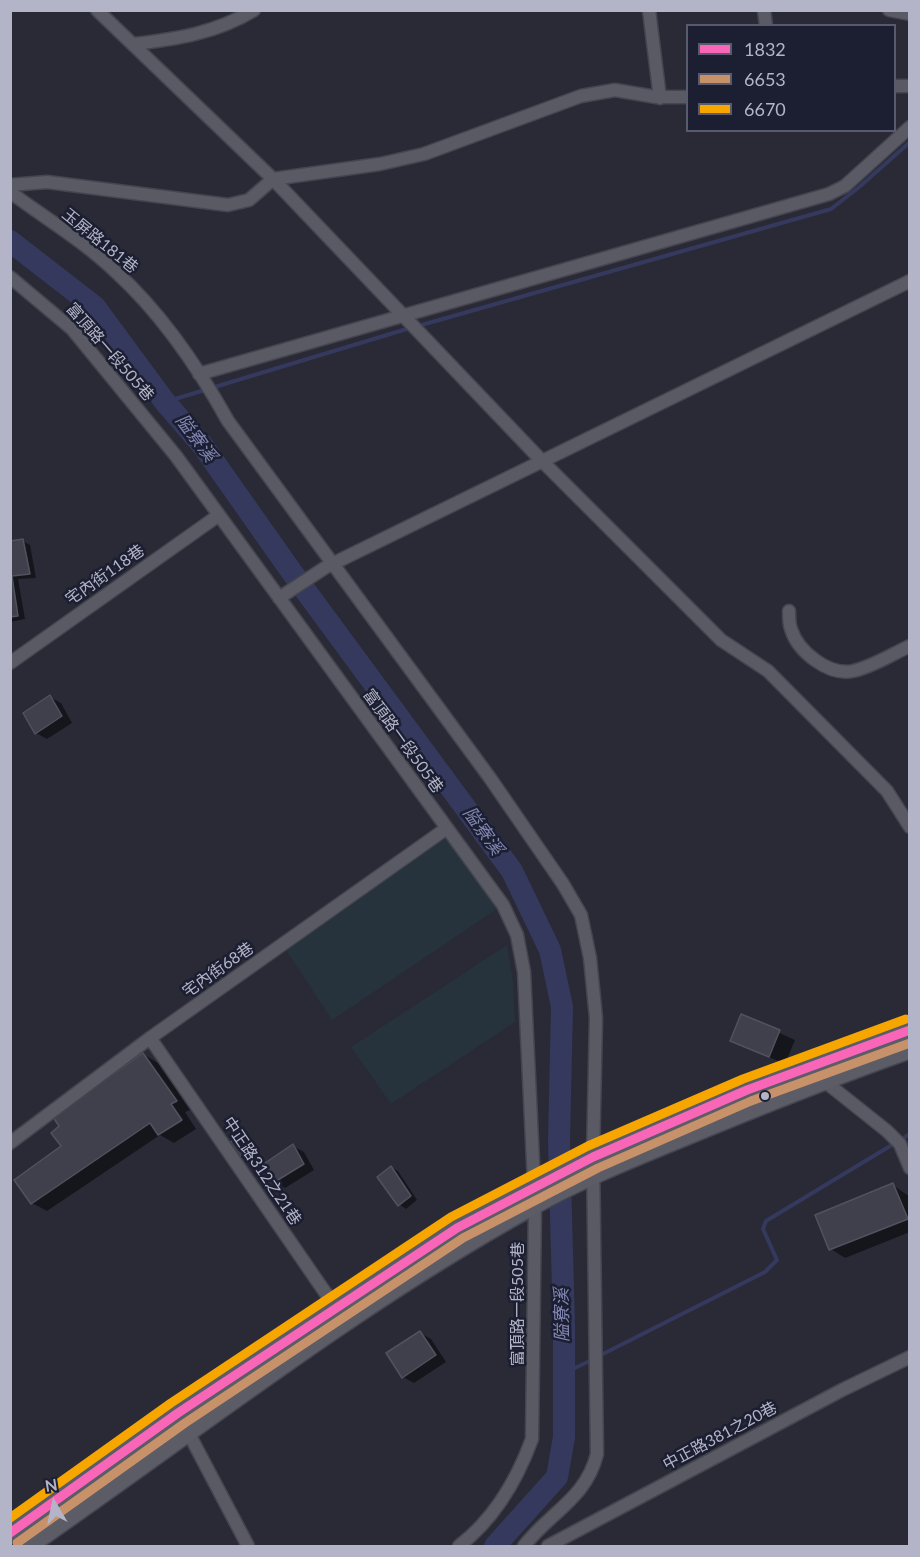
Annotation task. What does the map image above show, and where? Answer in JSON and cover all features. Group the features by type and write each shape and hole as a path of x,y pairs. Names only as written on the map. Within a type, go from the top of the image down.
{"main road":[{"path":"10,1533 178,1413 457,1228 534,1185 593,1166 820,1072 909,1030"},
{"path":"820,1072 909,1049"},
{"path":"28,1546 346,1323 466,1243 535,1204 593,1166"}],"street":[{"path":"97,10 273,179 542,460 721,640 768,671 887,791 909,827"},
{"path":"134,44 194,36 236,21 254,10"},
{"path":"649,10 660,98"},
{"path":"890,10 909,14"},
{"path":"10,186 46,182 228,205 249,200 273,179 380,164 424,154 581,96 615,90 660,98 686,98"},
{"path":"205,382 829,194 844,186 909,127"},
{"name":"玉屏路181巷","path":"10,192 115,270 158,315 205,382 228,421 329,565 490,778 563,884 580,915 590,958 596,1018 593,1166 598,1434 592,1474 579,1494 546,1522 524,1546"},
{"name":"富頂路一段505巷","path":"10,277 72,328 176,456 282,595 503,905 517,935 524,972 535,1204 532,1439 519,1471 503,1497 459,1546"},
{"path":"282,595 329,565 909,281"},
{"name":"宅內街118巷","path":"10,663 219,515"},
{"path":"789,610 790,629 799,646 820,663 839,672 854,670 909,646"},
{"name":"宅內街68巷","path":"10,1143 150,1038 447,828"},
{"name":"中正路312之21巷","path":"150,1038 346,1323"},
{"path":"820,1072 900,1144 909,1168"},
{"name":"中正路381之20巷","path":"548,1546 842,1390 909,1357"},
{"path":"178,1413 248,1546"}],"shaded area":[{"path":"443,831 503,905 332,1020 282,944"},
{"path":"507,945 513,981 515,1022 391,1104 351,1047"}],"building":[{"path":"23,539 30,574 12,576 18,616 10,617 10,541"},
{"path":"50,695 62,716 35,734 23,713"},
{"path":"741,1014 780,1030 769,1057 730,1041"},
{"path":"143,1053 177,1101 171,1104 182,1120 158,1135 150,1123 31,1204 14,1180 61,1146 51,1133 59,1126 53,1117"},
{"path":"242,1135 251,1148 239,1157 229,1143"},
{"path":"293,1144 304,1164 273,1183 262,1165"},
{"path":"391,1166 411,1196 398,1206 377,1177"},
{"path":"893,1183 908,1219 829,1250 815,1215"},
{"path":"420,1331 436,1355 402,1378 386,1353"}],"waterway":[{"path":"418,326 831,209 910,142"},
{"name":"隘寮溪","path":"10,241 95,307 165,402 203,446 291,571 512,871 550,950 562,1007 559,1141 564,1327 564,1437 557,1477 495,1546"},
{"path":"165,402 410,328"},
{"path":"599,1356 765,1272 777,1260 763,1229 766,1221 910,1134"},
{"path":"564,1373 592,1360"}],"transit line":[{"name":"6670","path":"10,1518 171,1403 451,1217 588,1146 743,1079 906,1019"},
{"name":"1832","path":"10,1533 178,1413 457,1228 593,1157 747,1090 910,1030"},
{"name":"6653","path":"17,1543 185,1423 463,1238 598,1168 751,1101 910,1043"}]}
